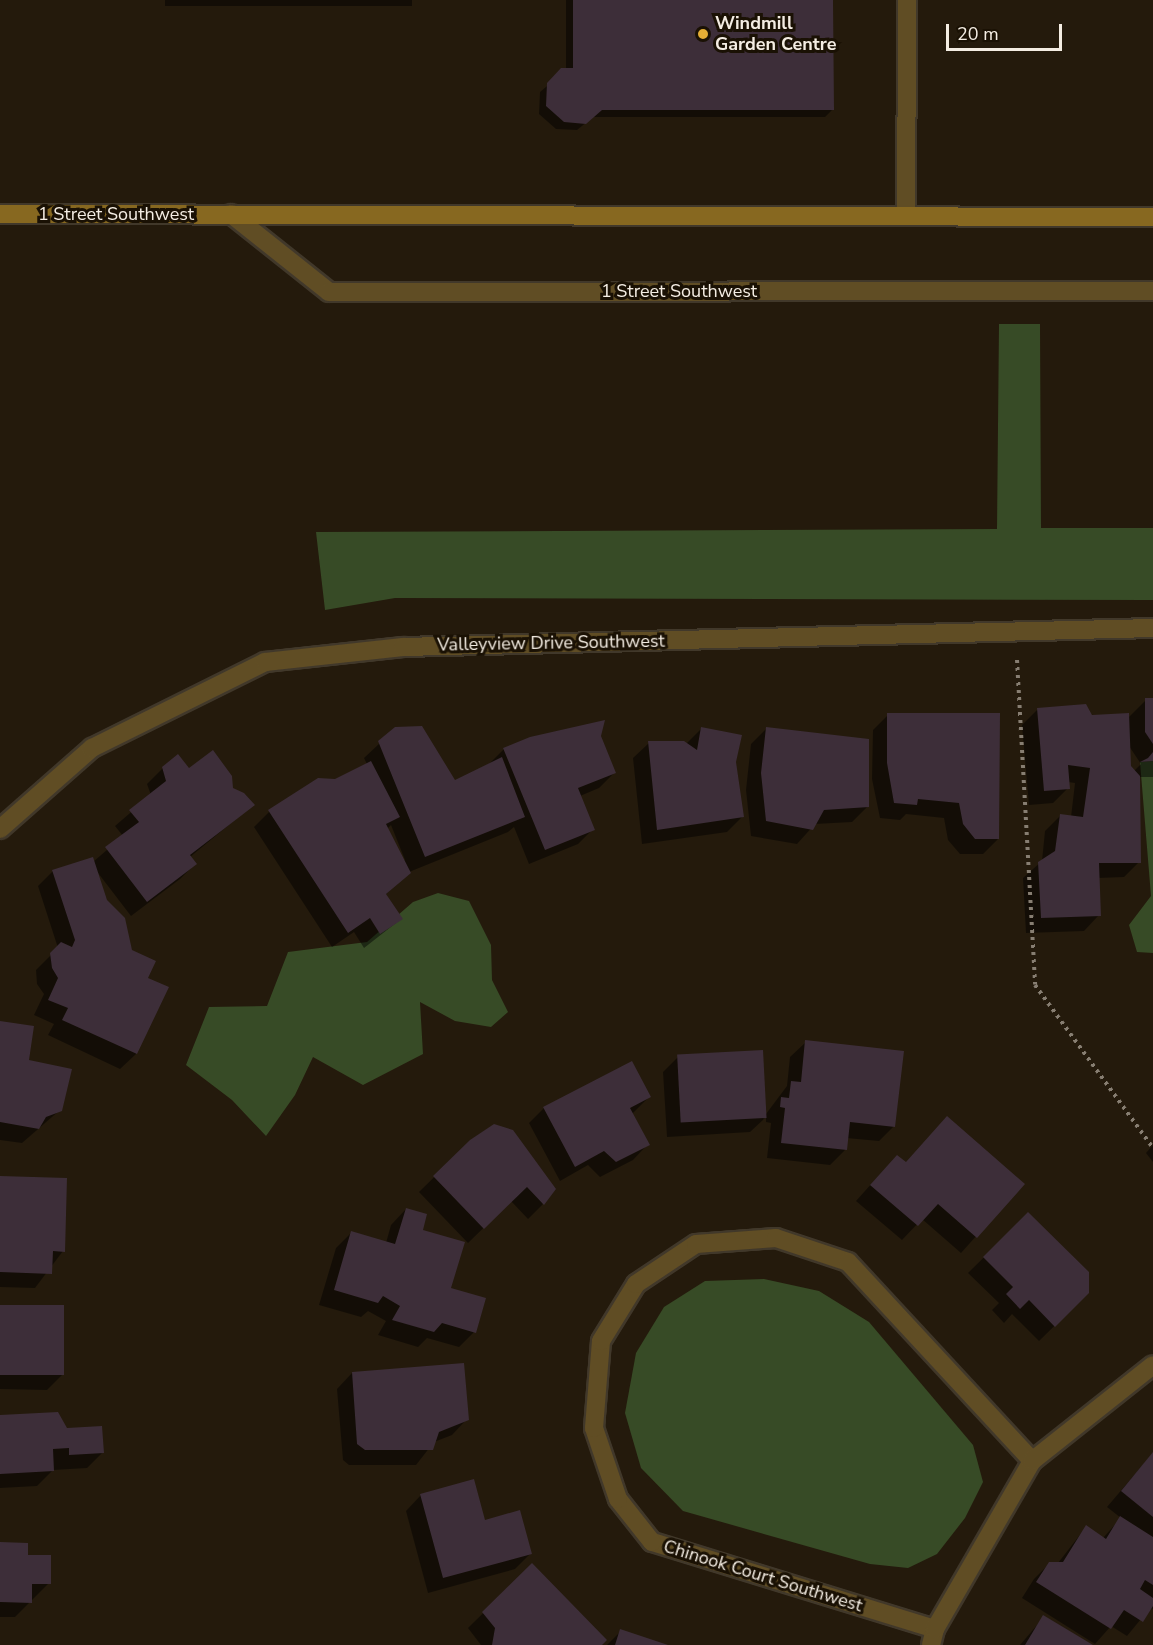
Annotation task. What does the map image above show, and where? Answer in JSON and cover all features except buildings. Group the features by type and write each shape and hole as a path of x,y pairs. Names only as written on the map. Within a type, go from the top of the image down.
{"street":[{"path":"906,216 907,0"},
{"name":"1 Street Southwest","path":"0,214 1153,217"},
{"name":"1 Street Southwest","path":"231,214 329,292 1153,291"},
{"name":"Valleyview Drive Southwest","path":"0,829 92,748 264,662 403,647 1153,628"},
{"name":"Chinook Court Southwest","path":"933,1637 652,1542 618,1499 594,1428 601,1341 636,1284 696,1244 776,1238 848,1262 1032,1461"},
{"path":"933,1637 1032,1461 1153,1365"}],"path":[{"path":"1015,632 1035,986 1153,1148"}],"green space":[{"path":"999,324 1040,324 1041,528 1153,528 1153,600 395,598 325,610 316,532 997,529"},
{"path":"1153,761 1153,953 1137,952 1129,925 1151,896 1140,762"},
{"path":"438,893 469,901 491,945 492,980 508,1012 491,1027 455,1021 420,1002 423,1054 363,1085 313,1057 295,1095 266,1136 232,1100 186,1065 209,1007 267,1006 288,952 367,942 413,902"},
{"path":"764,1279 819,1291 869,1322 973,1445 983,1482 965,1518 937,1554 908,1568 870,1564 683,1511 641,1468 625,1413 636,1353 664,1307 705,1281"}],"place":[{"name":"Windmill Garden Centre","path":"703,34"}]}
